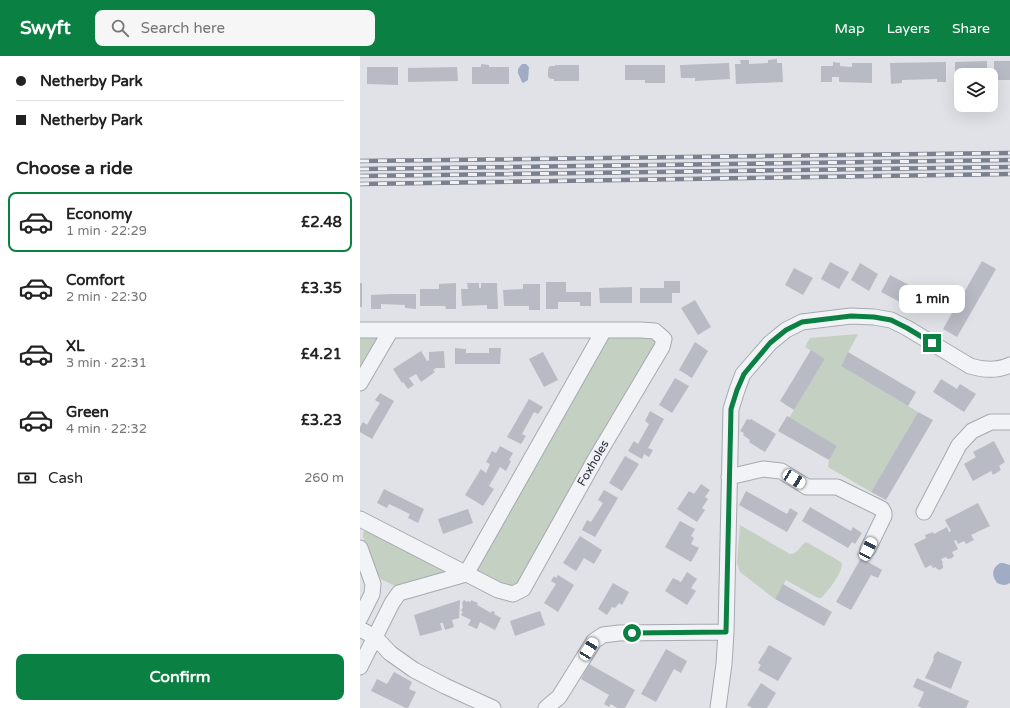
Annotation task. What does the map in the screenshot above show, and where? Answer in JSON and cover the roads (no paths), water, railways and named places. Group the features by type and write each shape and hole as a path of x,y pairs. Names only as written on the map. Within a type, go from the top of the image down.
{"street":[{"path":"718,708 724,664 726,632 731,409 744,374 770,343 786,330 802,322 851,316 874,317 891,320 907,328 970,366 978,369 986,370 1010,365"},
{"name":"Foxholes","path":"360,330 641,330 655,331 664,339 662,347 596,458 524,589 513,594 498,590 360,519"},
{"path":"360,383 391,330"},
{"path":"360,667 392,603 399,593 466,574 604,330"},
{"path":"924,512 959,445 972,431 991,422 1010,422"},
{"path":"729,477 763,468 781,471 806,487 821,486 837,488 882,509 884,516 868,549"},
{"path":"360,548 373,584 372,594 360,618"},
{"path":"360,629 375,637 390,652 414,670 444,686 493,708"},
{"path":"546,708 559,697 594,641 603,635 619,633 726,632"}],"water":[{"path":"522,64 526,64 529,67 528,80 523,83 518,73 518,69"},
{"path":"1000,563 1010,565 1010,583 1007,585 997,583 993,574 995,567"}],"railway":[{"path":"360,161 1010,153"},
{"path":"360,169 1010,160"},
{"path":"360,176 1010,167"},
{"path":"360,184 1010,174"}]}
